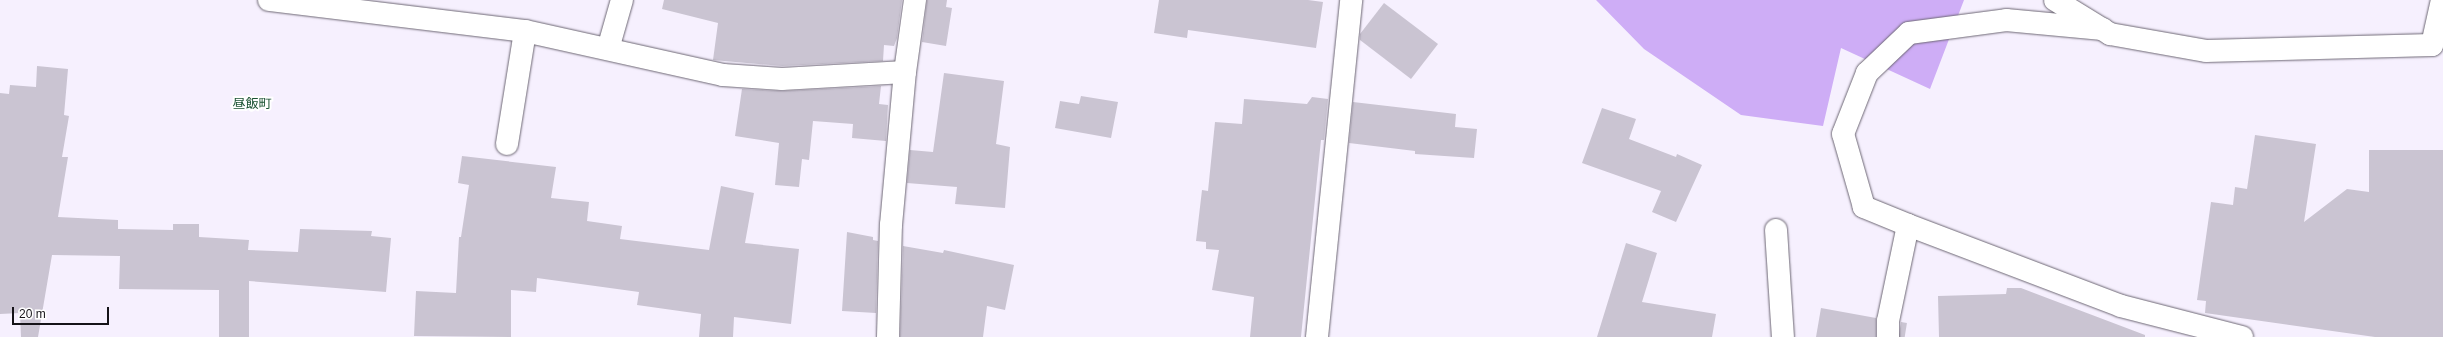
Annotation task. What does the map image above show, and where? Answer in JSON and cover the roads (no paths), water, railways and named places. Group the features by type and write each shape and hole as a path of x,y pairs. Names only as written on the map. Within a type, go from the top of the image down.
{"street":[{"path":"277,0 525,31 723,75 782,79 905,72"},
{"path":"608,49 622,0"},
{"path":"888,337 891,225 905,72 915,0"},
{"path":"1317,337 1351,0"},
{"path":"2054,0 2110,34 2206,51 2432,45 2442,0"},
{"path":"2102,29 2006,20 1909,33 1867,73 1843,134 1864,207 2121,306 2242,337"},
{"path":"507,144 525,31"},
{"path":"1888,337 1888,321 1908,225"},
{"path":"1776,230 1783,337"}],"district":[{"name":"昼飯町","path":"252,104"}]}
